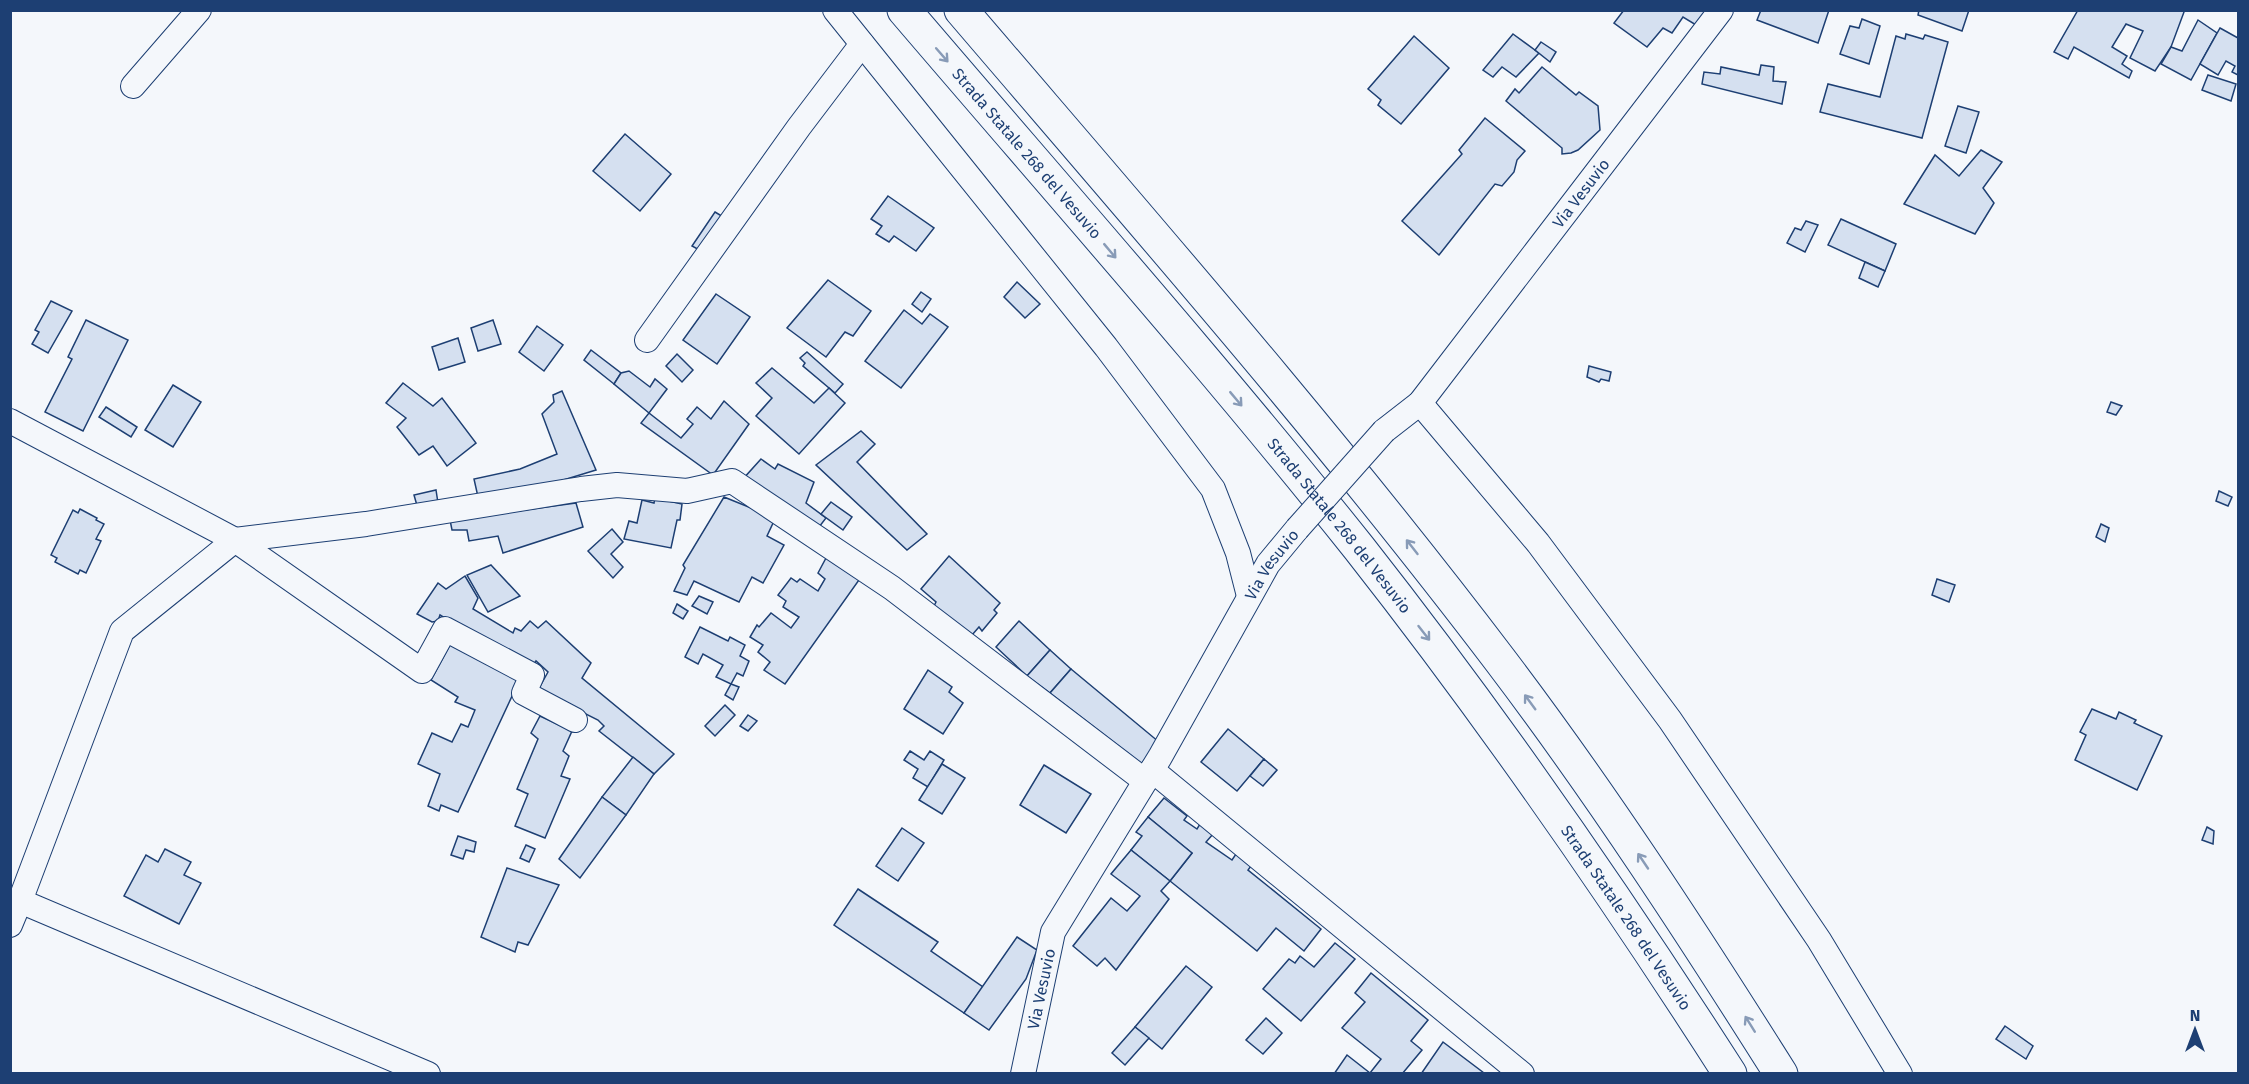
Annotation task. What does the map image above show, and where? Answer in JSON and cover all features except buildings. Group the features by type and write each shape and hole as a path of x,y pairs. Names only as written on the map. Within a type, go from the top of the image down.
{"highway":[{"name":"Strada Statale 268 del Vesuvio","path":"904,10 1247,412 1358,548 1466,687 1570,830 1649,946 1730,1074"},
{"path":"961,10 1283,388 1393,522 1502,663 1603,803 1687,926 1781,1074"}],"street":[{"path":"133,86 199,10"},
{"path":"835,10 1106,347 1213,489 1238,553 1249,596"},
{"name":"Via Vesuvio","path":"1023,1074 1053,932 1149,775 1268,564 1384,431 1420,404 1721,10"},
{"path":"647,340 799,127 862,44"},
{"path":"1420,404 1538,543 1670,720 1819,940 1900,1074"},
{"path":"10,421 235,540 422,671 445,629 532,675 524,693 575,720"},
{"path":"10,925 122,631 235,540 366,524 581,489 617,485 687,491 732,481 892,588 1149,775 1522,1074"},
{"path":"20,901 428,1074"}]}
